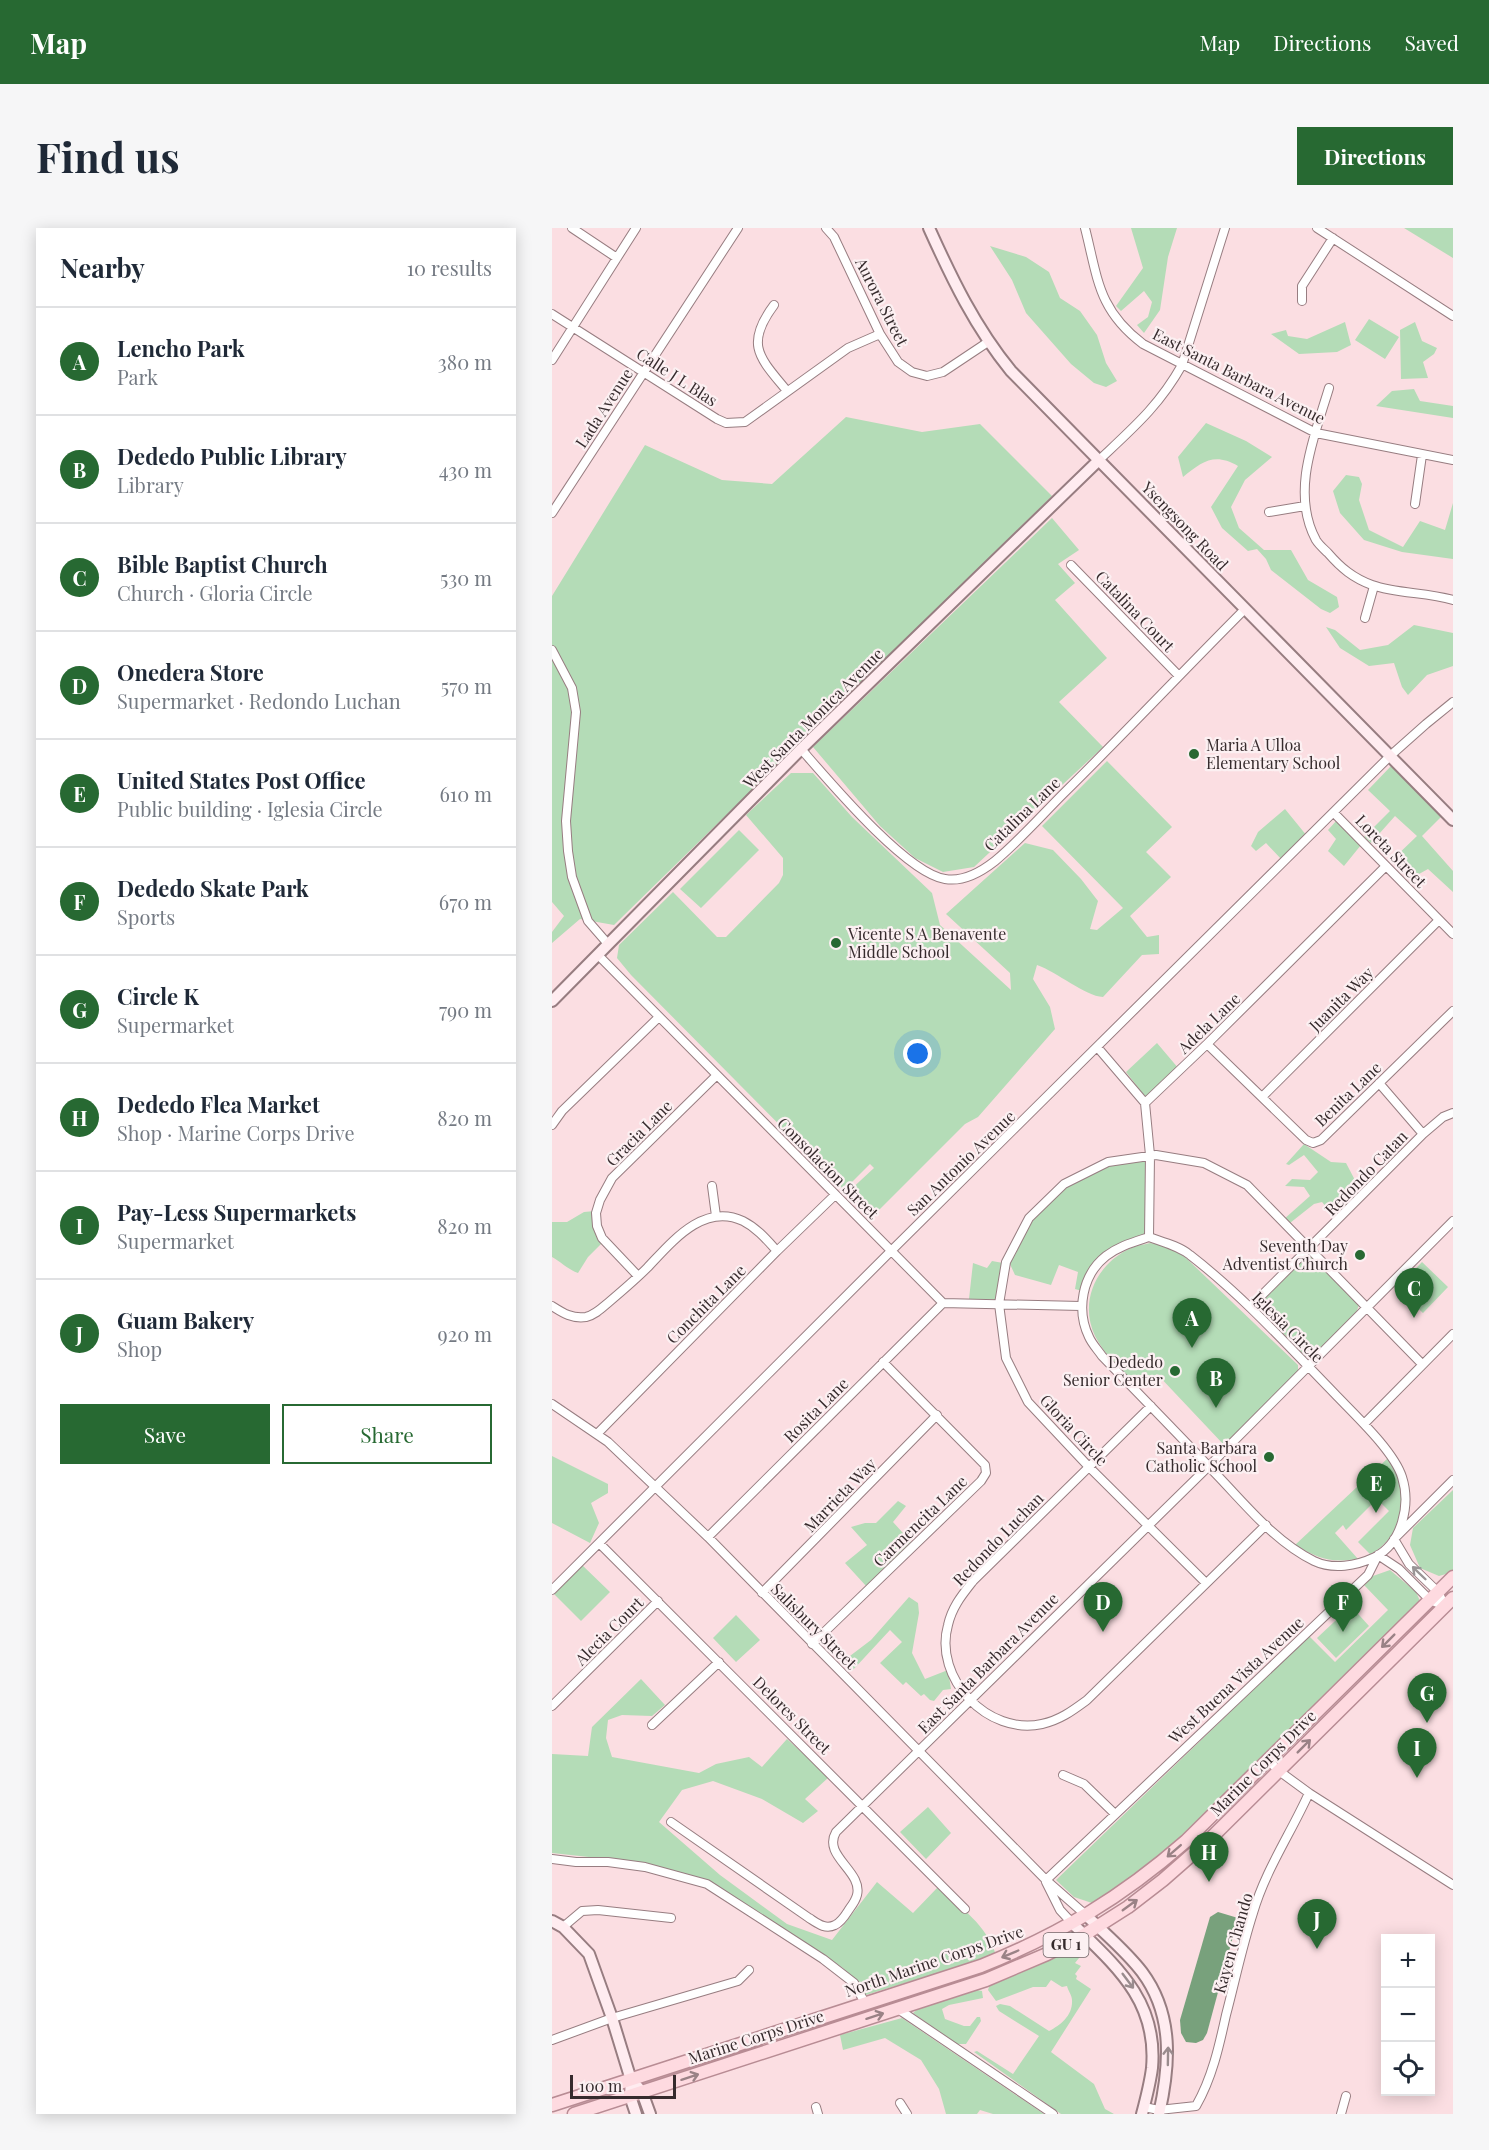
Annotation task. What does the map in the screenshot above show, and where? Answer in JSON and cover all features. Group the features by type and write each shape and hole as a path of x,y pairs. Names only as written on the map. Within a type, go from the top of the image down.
{"main road":[{"name":"Ysengsong Road","path":"929,228 959,293 988,342 1025,386 1453,820"},
{"name":"West Santa Monica Avenue","path":"552,1001 801,749 1099,459"},
{"name":"North Marine Corps Drive","path":"552,2105 981,1966 1031,1945 1087,1916 1129,1887 1169,1855 1453,1577"},
{"name":"Marine Corps Drive","path":"574,2114 1006,1972 1098,1927 1138,1900 1179,1867 1449,1602"},
{"path":"1087,1916 1143,1974 1159,2004 1167,2038 1168,2055 1159,2112"},
{"path":"552,1921 563,1927 589,1954 631,2080 630,2096 636,2114"},
{"path":"1073,1924 1130,1983 1144,2009 1152,2040 1153,2055 1143,2111"},
{"path":"631,2080 642,2092 650,2114"}],"street":[{"path":"572,228 618,258"},
{"path":"552,360 636,228"},
{"name":"Lada Avenue","path":"552,513 738,228"},
{"name":"Aurora Street","path":"826,228 834,237 848,264 880,334 898,362 912,372 927,376 943,372 988,342"},
{"name":"East Santa Barbara Avenue","path":"1085,228 1104,298 1111,313 1143,344 1316,434 1453,460"},
{"path":"1099,459 1151,411 1172,384 1182,365 1225,228"},
{"path":"1317,228 1453,316"},
{"path":"1302,301 1302,286 1333,238"},
{"path":"774,305 758,331 758,347 763,360 787,391"},
{"name":"Calle J L Blas","path":"552,314 726,423 745,422 848,348 880,334"},
{"path":"1329,388 1306,474 1305,506 1317,542 1341,569 1354,578 1374,586 1453,600"},
{"path":"1415,504 1422,455"},
{"path":"1269,512 1305,506"},
{"name":"Catalina Court","path":"1071,566 1179,676"},
{"path":"1365,618 1374,586"},
{"name":"Catalina Lane","path":"801,749 903,857 924,871 943,879 957,880 971,875 994,861 1245,609"},
{"path":"552,650 572,688 576,712 566,821 572,877 588,921 608,944"},
{"name":"San Antonio Avenue","path":"552,1590 1390,756 1453,702"},
{"name":"Loreta Street","path":"1334,813 1453,934"},
{"name":"Adela Lane","path":"1145,1103 1386,866"},
{"name":"Juanita Way","path":"1263,1096 1439,920"},
{"name":"Consolacion Street","path":"598,955 943,1303"},
{"name":"Benita Lane","path":"1207,1044 1306,1140 1313,1143 1321,1140 1453,1011"},
{"path":"552,1125 562,1112 659,1017"},
{"path":"943,1303 1081,1306 1091,1274 1105,1256 1125,1245 1149,1237 1150,1155 1145,1103 1098,1048"},
{"name":"Gracia Lane","path":"638,1276 602,1238 597,1226 596,1213 600,1200 612,1178 717,1075"},
{"path":"1378,1083 1423,1134"},
{"name":"Redondo Catan","path":"1250,1307 1423,1134 1443,1117 1453,1113"},
{"name":"Gloria Circle","path":"1206,1583 1089,1467 1028,1402 1006,1358 999,1304 1006,1262 1029,1218 1064,1184 1108,1162 1156,1155 1204,1163 1247,1185 1422,1364"},
{"path":"712,1186 716,1216"},
{"name":"Conchita Lane","path":"598,1433 777,1251 836,1196"},
{"path":"552,1306 573,1317 594,1314 638,1276 682,1232 701,1220 716,1216 741,1220 754,1227 777,1251"},
{"name":"East Santa Barbara Avenue","path":"671,1822 823,1926 831,1927 843,1919 857,1896 858,1888 833,1846 833,1836 968,1700 1209,1466 1453,1221"},
{"name":"Iglesia Circle","path":"1081,1306 1089,1338 1102,1356 1266,1526 1297,1551 1316,1562 1337,1567 1359,1564 1378,1555 1394,1539 1404,1519 1406,1497 1402,1475 1391,1457 1364,1424 1250,1307 1189,1253 1169,1243 1149,1237"},
{"name":"Rosita Lane","path":"708,1537 943,1303"},
{"path":"1364,1424 1453,1334"},
{"name":"Carmencita Lane","path":"812,1644 984,1477 985,1465 883,1362"},
{"name":"Salisbury Street","path":"552,1404 598,1433 708,1537 1046,1880 1087,1916"},
{"name":"Redondo Luchan","path":"1151,1406 973,1581 956,1602 947,1627 946,1653 953,1678 968,1700 989,1716 1014,1724 1040,1724 1065,1716 1087,1700 1266,1526"},
{"name":"Marrieta Way","path":"762,1593 937,1415"},
{"path":"1434,1596 1409,1564 1394,1539 1453,1480"},
{"name":"Delores Street","path":"599,1543 864,1805 965,1909"},
{"path":"1378,1555 1434,1596 1449,1602"},
{"name":"West Buena Vista Avenue","path":"1046,1880 1368,1575 1378,1555"},
{"name":"Alecia Court","path":"552,1706 658,1601"},
{"path":"652,1725 719,1662"},
{"path":"1268,1760 1309,1793 1453,1885"},
{"path":"1063,1775 1084,1784 1114,1814"},
{"name":"Kayen Chando","path":"1143,2111 1159,2112 1196,2106 1204,2091 1214,2064 1253,1910 1309,1793"},
{"path":"552,1858 645,1867 707,1884 822,1959 854,1983 865,2003"},
{"name":"Salisbury Street","path":"1046,1880 1060,1910 1073,1924"},
{"path":"563,1927 582,1911 598,1910 671,1917"},
{"path":"552,2040 612,2019 738,1981 749,1971"},
{"path":"898,2009 1053,2114"},
{"path":"1341,2114 1346,2096"},
{"path":"900,2103 907,2114"}],"shaded area":[{"path":"1131,228 1177,228 1168,257 1160,310 1144,333 1137,325 1148,317 1152,302 1144,291 1121,311 1116,306 1143,268"},
{"path":"1404,228 1453,228 1453,258"},
{"path":"990,246 1026,257 1049,272 1060,298 1080,311 1097,335 1106,363 1117,381 1106,387 1094,383 1071,364 1026,313 1012,280"},
{"path":"1369,319 1399,337 1385,359 1355,340"},
{"path":"1345,322 1351,345 1337,352 1299,354 1271,334 1286,330 1288,336 1307,339"},
{"path":"1415,322 1422,341 1437,348 1434,354 1423,362 1428,378 1401,379 1400,330"},
{"path":"1414,389 1420,401 1453,406 1453,418 1376,406 1392,391"},
{"path":"846,417 922,432 980,424 1052,496 614,925 580,919 552,943 552,932 564,916 552,902 552,596 645,445 722,480 772,484"},
{"path":"1206,423 1246,441 1272,457 1245,480 1231,507 1239,528 1264,550 1291,550 1308,580 1337,597 1339,607 1330,613 1321,609 1271,570 1266,559 1257,549 1248,551 1222,528 1211,507 1238,466 1215,459 1202,463 1183,477 1178,457"},
{"path":"1346,475 1359,477 1362,484 1359,500 1369,530 1403,547 1420,521 1445,530 1453,503 1453,559 1402,552 1364,540 1340,513 1333,491"},
{"path":"1052,518 1079,550 1058,564 1075,583 1055,600 1107,658 1059,702 1103,747 974,867 943,872 915,858 880,826 813,747"},
{"path":"1414,625 1453,633 1453,666 1427,675 1408,695 1402,687 1394,663 1369,666 1340,648 1326,627 1335,630 1360,650 1388,645"},
{"path":"1107,761 1172,827 1146,852 1171,877 1130,916 1147,937 1159,935 1159,954 1142,955 1103,997 1088,993 1037,965 1033,979 1050,1007 1055,1029 978,1117 965,1124 872,1217 847,1193 874,1168 870,1164 844,1190 631,975 617,958 619,945 673,892 717,937 726,937 779,883 783,875 783,858 746,815 791,773 813,773 852,817 932,893 940,925 1011,990 1010,973 946,914 1025,843 1053,850 1081,879 1098,901 1090,929 1097,930 1123,908 1042,826"},
{"path":"1392,765 1442,816 1422,836 1453,871 1453,892 1428,869 1410,879 1391,861 1417,836 1395,816 1371,843 1364,837 1390,811 1368,790"},
{"path":"1285,809 1307,836 1282,860 1266,843 1256,851 1251,846 1258,832"},
{"path":"1337,820 1361,845 1344,866 1328,851 1336,839 1328,830"},
{"path":"739,830 759,850 701,908 680,889"},
{"path":"1157,1043 1179,1069 1146,1098 1126,1072"},
{"path":"1304,1144 1331,1162 1346,1163 1357,1184 1349,1205 1333,1215 1322,1202 1314,1204 1290,1223 1283,1220 1310,1196 1304,1187 1285,1186 1292,1179 1310,1180 1318,1172 1304,1155 1289,1165 1286,1164"},
{"path":"1148,1159 1147,1236 1104,1255 1082,1291 1075,1289 1078,1272 1059,1265 1051,1285 1015,1275 1009,1262 1031,1219 1065,1186 1108,1163"},
{"path":"595,1211 603,1242 588,1257 578,1273 552,1257 552,1222 567,1222 584,1212"},
{"path":"1150,1243 1168,1246 1186,1258 1298,1365 1298,1371 1224,1445 1157,1374 1140,1389 1109,1357 1095,1336 1089,1310 1093,1286 1099,1275 1107,1265 1127,1250"},
{"path":"1309,1254 1359,1305 1356,1313 1311,1357 1306,1357 1257,1306"},
{"path":"992,1261 1003,1263 996,1300 969,1299 973,1263 987,1268"},
{"path":"1422,1262 1448,1287 1423,1313 1397,1288"},
{"path":"552,1456 608,1484 608,1493 591,1503 599,1523 590,1543 552,1523"},
{"path":"1388,1458 1399,1476 1404,1504 1399,1522 1383,1545 1370,1554 1358,1542 1389,1511 1377,1499 1346,1530 1343,1525 1335,1533 1358,1559 1325,1559 1295,1545"},
{"path":"1453,1490 1453,1572 1439,1576 1420,1568 1410,1545 1413,1528"},
{"path":"898,1501 906,1506 893,1522 912,1543 867,1587 845,1563 867,1545 851,1527 876,1523"},
{"path":"582,1565 610,1592 581,1621 553,1593"},
{"path":"1390,1570 1416,1592 1420,1601 1187,1835 1111,1897 1092,1903 1074,1897 1056,1880 1309,1636 1335,1662 1388,1610 1364,1585 1373,1576"},
{"path":"909,1597 918,1603 919,1613 912,1653 925,1679 948,1670 951,1689 943,1690 934,1701 924,1694 921,1696 906,1682 903,1685 880,1663 902,1642 890,1630 852,1671 842,1662 871,1640"},
{"path":"1351,1606 1369,1626 1336,1658 1317,1638"},
{"path":"736,1615 760,1640 736,1662 713,1638"},
{"path":"641,1679 665,1705 652,1716 622,1715 608,1720 606,1738 612,1757 699,1773 716,1764 749,1757 762,1767 787,1739 829,1777 805,1799 818,1811 803,1823 762,1799 713,1781 682,1790 659,1822 720,1875 787,1924 832,1940 877,1882 913,1913 938,1887 980,1926 992,1944 996,1955 866,1995 843,1968 708,1881 644,1863 552,1853 552,1754 588,1756 592,1727"},
{"path":"928,1807 951,1833 926,1859 900,1832"},
{"path":"1218,1912 1238,1918 1207,2033 1203,2040 1196,2043 1186,2042 1181,2033 1180,2020 1210,1917"},
{"path":"1075,1950 1081,1950 1083,1953 1075,1963 1081,1966 1075,1974 1076,1979 1091,1989 1051,2052 1094,2084 1105,2109 1114,2114 1061,2114 974,2052 977,2051 1013,2074 1039,2036 999,2011 996,2006 1000,2004 1010,2006 1049,2031 1062,2023 1068,2015 1072,1998 1067,1986 1062,1987 1051,1980 1046,1987 1033,1987 996,2001 988,1990 990,1984"},
{"path":"971,1989 982,1991 983,1998 949,2005 942,2009 945,2019 964,2026 970,2026 977,2017 980,2017 981,2021 966,2044 957,2044 913,2013 919,2008"},
{"path":"902,2018 1044,2114 993,2114 980,2110 977,2114 946,2114 939,2089 921,2060 885,2038 843,2050 840,2035"}],"place":[{"name":"Maria A Ulloa Elementary School","path":"1194,754"},
{"name":"Vicente S A Benavente Middle School","path":"836,943"},
{"name":"Seventh Day Adventist Church","path":"1360,1255"},
{"name":"Bible Baptist Church","path":"1414,1318"},
{"name":"Lencho Park","path":"1192,1348"},
{"name":"Dededo Senior Center","path":"1175,1371"},
{"name":"Dededo Public Library","path":"1216,1408"},
{"name":"Santa Barbara Catholic School","path":"1269,1457"},
{"name":"United States Post Office","path":"1376,1513"},
{"name":"Onedera Store","path":"1103,1632"},
{"name":"Dededo Skate Park","path":"1343,1632"},
{"name":"Circle K","path":"1427,1723"},
{"name":"Pay-Less Supermarkets","path":"1417,1778"},
{"name":"Dededo Flea Market","path":"1209,1882"},
{"name":"Guam Bakery","path":"1317,1949"}]}
